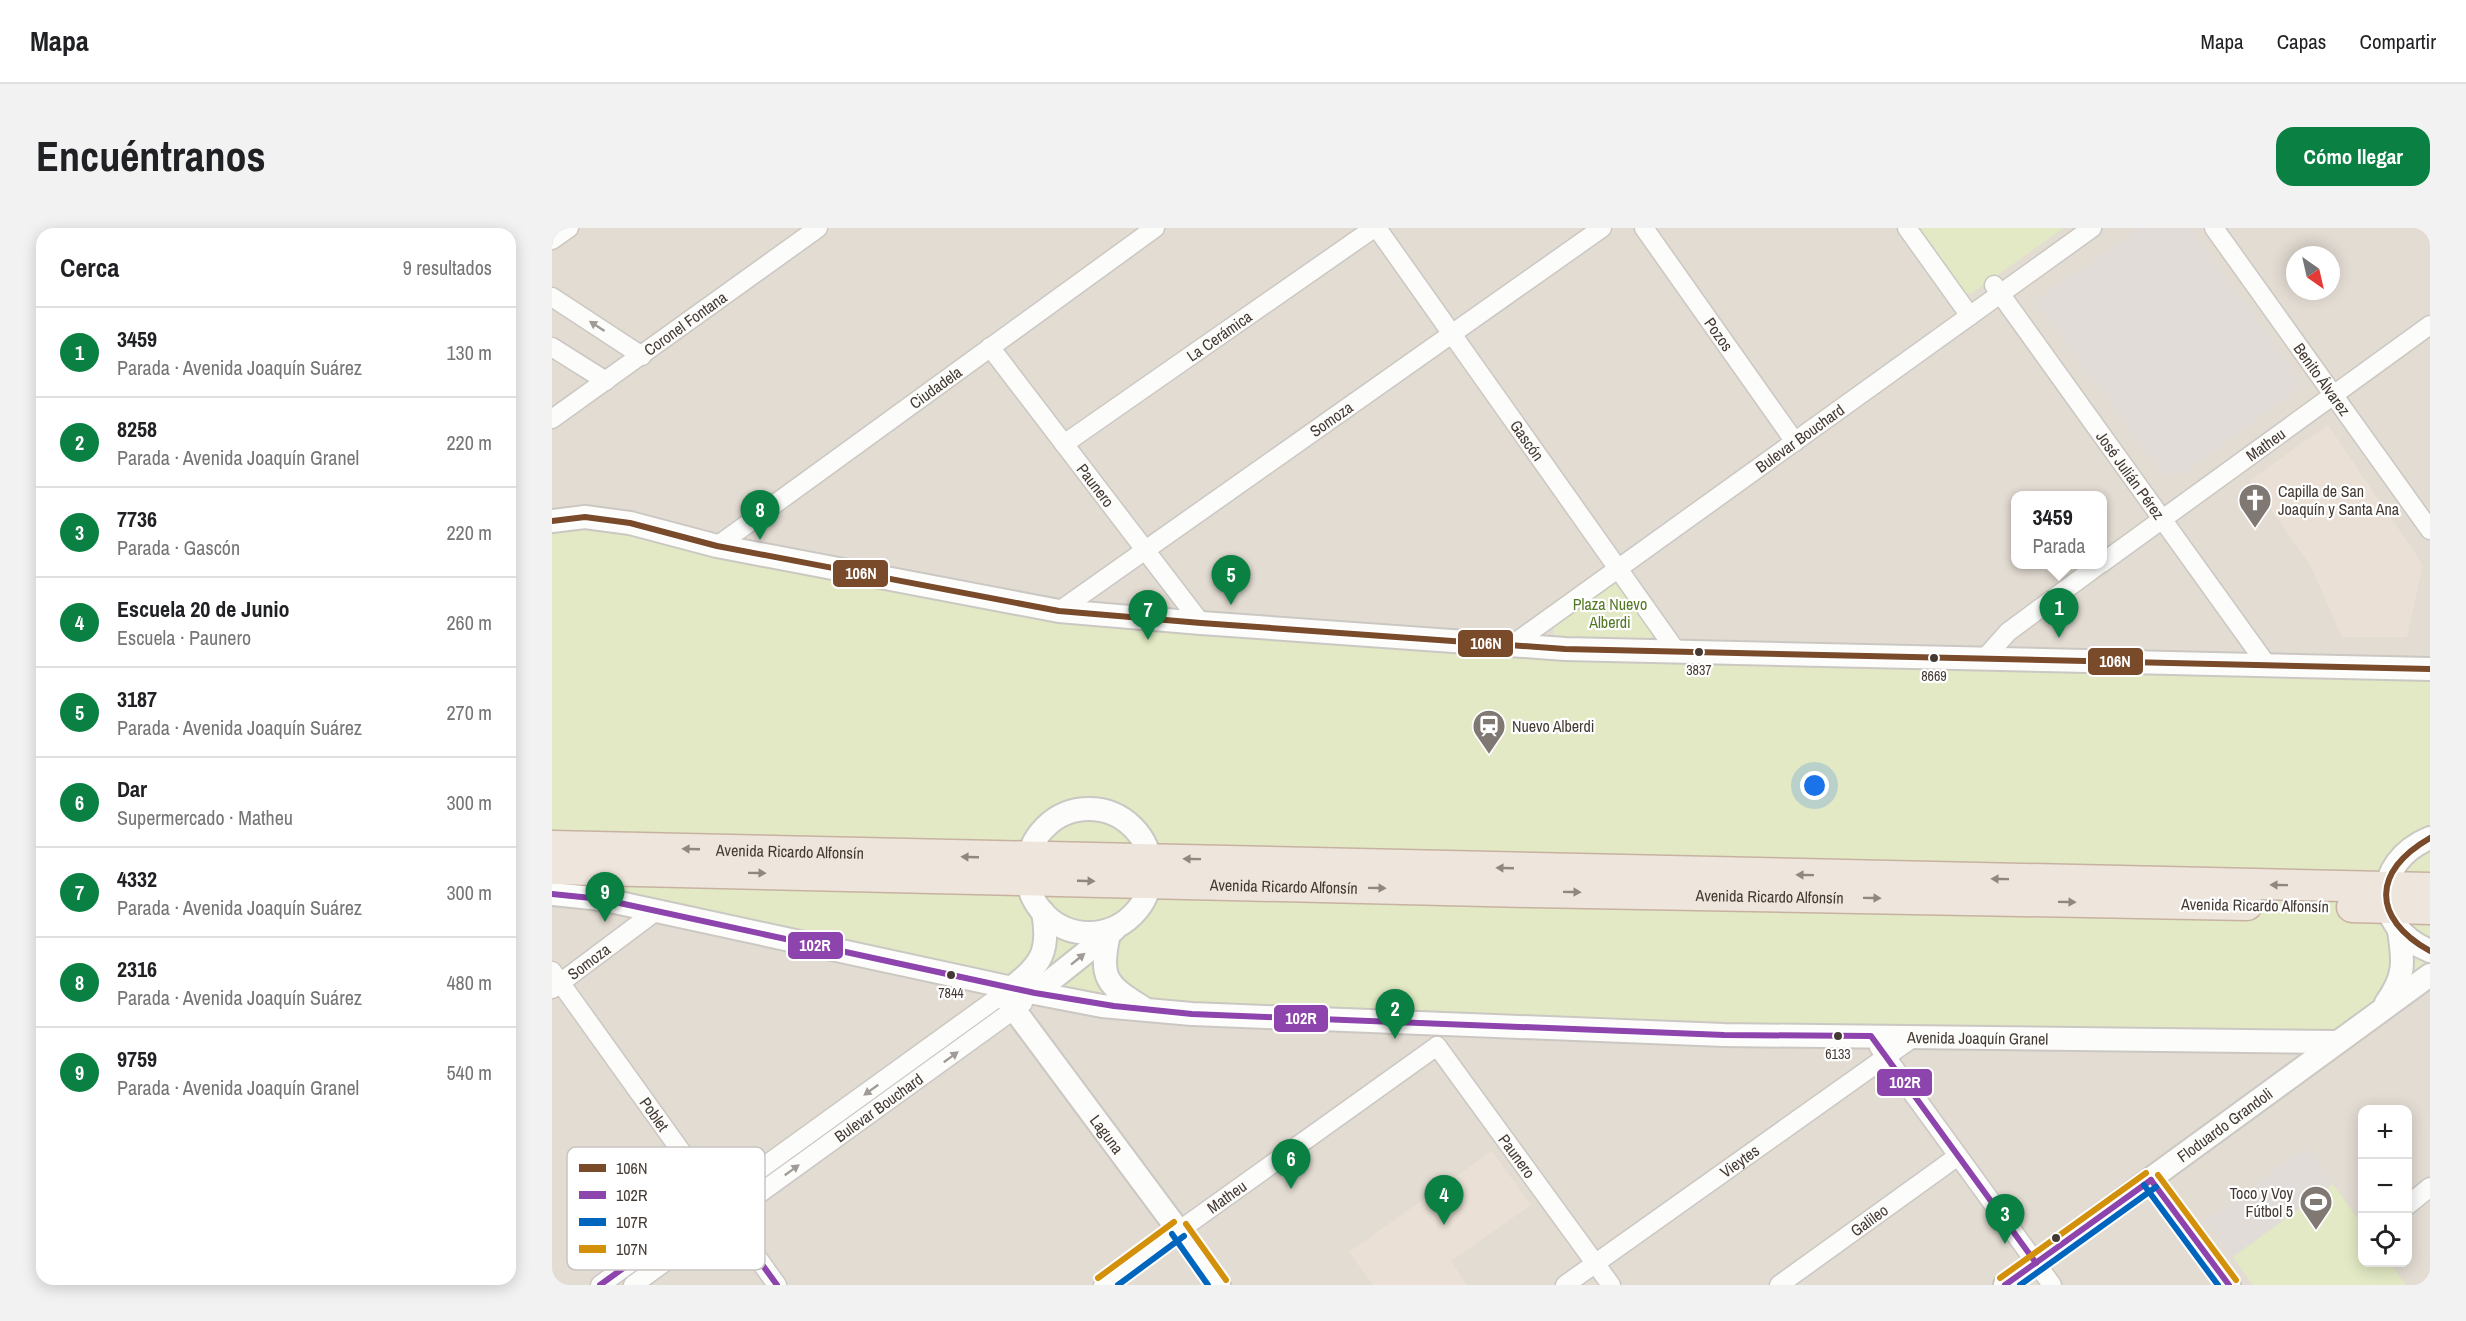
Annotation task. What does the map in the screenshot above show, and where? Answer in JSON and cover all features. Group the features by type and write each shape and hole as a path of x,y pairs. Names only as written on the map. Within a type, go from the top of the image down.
{"highway":[{"name":"Avenida Ricardo Alfonsín","path":"552,846 1028,869"},
{"name":"Avenida Ricardo Alfonsín","path":"552,869 1151,871 2430,909"},
{"name":"Avenida Ricardo Alfonsín","path":"2391,909 2430,888"}],"street":[{"path":"552,240 569,228"},
{"name":"Coronel Fontana","path":"552,419 818,228"},
{"name":"Ciudadela","path":"717,546 1155,228"},
{"name":"Gascón","path":"1375,228 1677,652"},
{"name":"La Cerámica","path":"1064,444 1375,228"},
{"name":"Somoza","path":"1059,611 1453,336 1602,228"},
{"name":"Pozos","path":"1644,228 1791,437"},
{"path":"1907,228 1966,311"},
{"name":"Bulevar Bouchard","path":"1997,289 2073,228"},
{"name":"Bulevar Bouchard","path":"1500,646 1997,289 2092,228"},
{"name":"Benito Álvarez","path":"2214,228 2430,530"},
{"name":"José Julián Pérez","path":"1997,289 2266,665"},
{"path":"552,297 642,356"},
{"name":"Matheu","path":"2107,560 2430,325"},
{"path":"552,347 606,381"},
{"name":"Paunero","path":"990,347 1201,623"},
{"path":"552,521 585,517 630,523 717,546 1059,611 1201,623 1500,646 2430,669"},
{"name":"Matheu","path":"1984,659 2008,632 2094,569"},
{"path":"1035,993 1115,930 1141,905 1151,871 1144,840 1131,824 1115,814 1096,808 1077,810 1058,816 1043,829 1033,845 1028,869 1032,896 1043,912 1063,927 1088,933 1115,930"},
{"path":"2430,838 2415,844 2405,852 2393,868 2391,909 2413,943 2430,951"},
{"name":"Avenida Joaquín Granel","path":"552,894 601,899 656,911 1006,994 1035,993 1102,1006 1149,1011 1440,1035 1557,1027 1725,1035 2336,1042"},
{"name":"Floduardo Grandoli","path":"2384,1007 2399,984 2402,970 2403,954 2391,909"},
{"name":"Somoza","path":"555,981 656,911"},
{"name":"Bulevar Bouchard","path":"765,1186 1030,973 1039,963 1044,948 1046,932 1043,912"},
{"path":"1115,930 1103,964 1107,978 1116,990 1149,1011"},
{"name":"Floduardo Grandoli","path":"2005,1285 2430,975"},
{"name":"Poblet","path":"555,981 676,1147"},
{"name":"Bulevar Bouchard","path":"765,1166 1006,994"},
{"name":"Laguna","path":"1006,994 1219,1285"},
{"name":"Paunero","path":"1440,1035 1611,1285"},
{"name":"Matheu","path":"1102,1285 1440,1035"},
{"path":"1871,1036 2052,1285"},
{"name":"Vieytes","path":"1565,1285 1914,1037"},
{"name":"Galileo","path":"1779,1285 1958,1156"},
{"path":"2151,1180 2229,1285"},
{"path":"2412,1202 2430,1187"},
{"name":"Poblet","path":"765,1268 777,1285"},
{"name":"Bulevar Bouchard","path":"600,1285 621,1270"},
{"name":"Bulevar Bouchard","path":"633,1285 653,1270"}],"shaded area":[{"path":"552,228 2430,228 2430,1285 552,1285"},
{"path":"2141,228 2190,228 2297,375 2296,391 2181,475 2161,473 2034,301"},
{"path":"2328,425 2423,565 2407,637 2342,637 2310,565 2250,480"},
{"path":"2306,1147 2333,1184 2233,1257 2206,1220"},
{"path":"1492,1151 1531,1205 1451,1261 1467,1285 1373,1285 1349,1252"}],"green space":[{"path":"1915,228 2064,228 1971,294 1964,293"},
{"path":"585,517 1059,611 1509,647 2430,669 2430,975 2336,1042 1192,1014 552,894 552,521"},
{"name":"Plaza Nuevo Alberdi","path":"1618,582 1652,626 1653,635 1649,639 1559,637 1554,634 1553,626 1613,583"},
{"path":"983,1019 987,1024 765,1182 765,1174"},
{"name":"Toco y Voy Fútbol 5","path":"2333,1184 2358,1219 2358,1267 2393,1267 2406,1285 2253,1285 2233,1257"}],"transit line":[{"name":"106N","path":"552,521 585,517 630,523 717,546 1059,611 1201,623 1565,649 2430,669"},
{"name":"106N","path":"2430,838 2411,851 2397,865 2389,880 2386,894 2389,909 2397,924 2411,938 2430,951"},
{"name":"102R","path":"552,894 601,899 1035,993 1114,1006 1192,1014 1724,1035 1871,1036 2036,1263"},
{"name":"107N","path":"2000,1278 2146,1173"},
{"name":"107N","path":"2158,1175 2236,1280"},
{"name":"102R","path":"2151,1180 2229,1285"},
{"name":"102R","path":"2005,1285 2151,1180"},
{"name":"107R","path":"2144,1185 2218,1285"},
{"name":"107R","path":"2020,1285 2156,1187"},
{"name":"107N","path":"1098,1278 1174,1222"},
{"name":"107N","path":"1186,1224 1226,1280"},
{"name":"107R","path":"1172,1234 1208,1285"},
{"name":"107R","path":"1118,1285 1184,1236"},
{"name":"102R","path":"765,1268 777,1285"},
{"name":"102R","path":"600,1285 621,1270"}],"place":[{"name":"Capilla de San Joaquín y Santa Ana","path":"2255,529"},
{"name":"2316","path":"760,540"},
{"name":"3187","path":"1231,605"},
{"name":"3459","path":"2059,638"},
{"name":"4332","path":"1148,640"},
{"name":"3837","path":"1699,652"},
{"name":"8669","path":"1934,658"},
{"name":"Nuevo Alberdi","path":"1489,755"},
{"name":"9759","path":"605,922"},
{"name":"7844","path":"951,975"},
{"name":"6133","path":"1838,1036"},
{"name":"8258","path":"1395,1039"},
{"name":"Dar","path":"1291,1189"},
{"name":"Escuela 20 de Junio","path":"1444,1225"},
{"name":"Toco y Voy Fútbol 5","path":"2316,1231"},
{"name":"7736","path":"2005,1244"}]}
